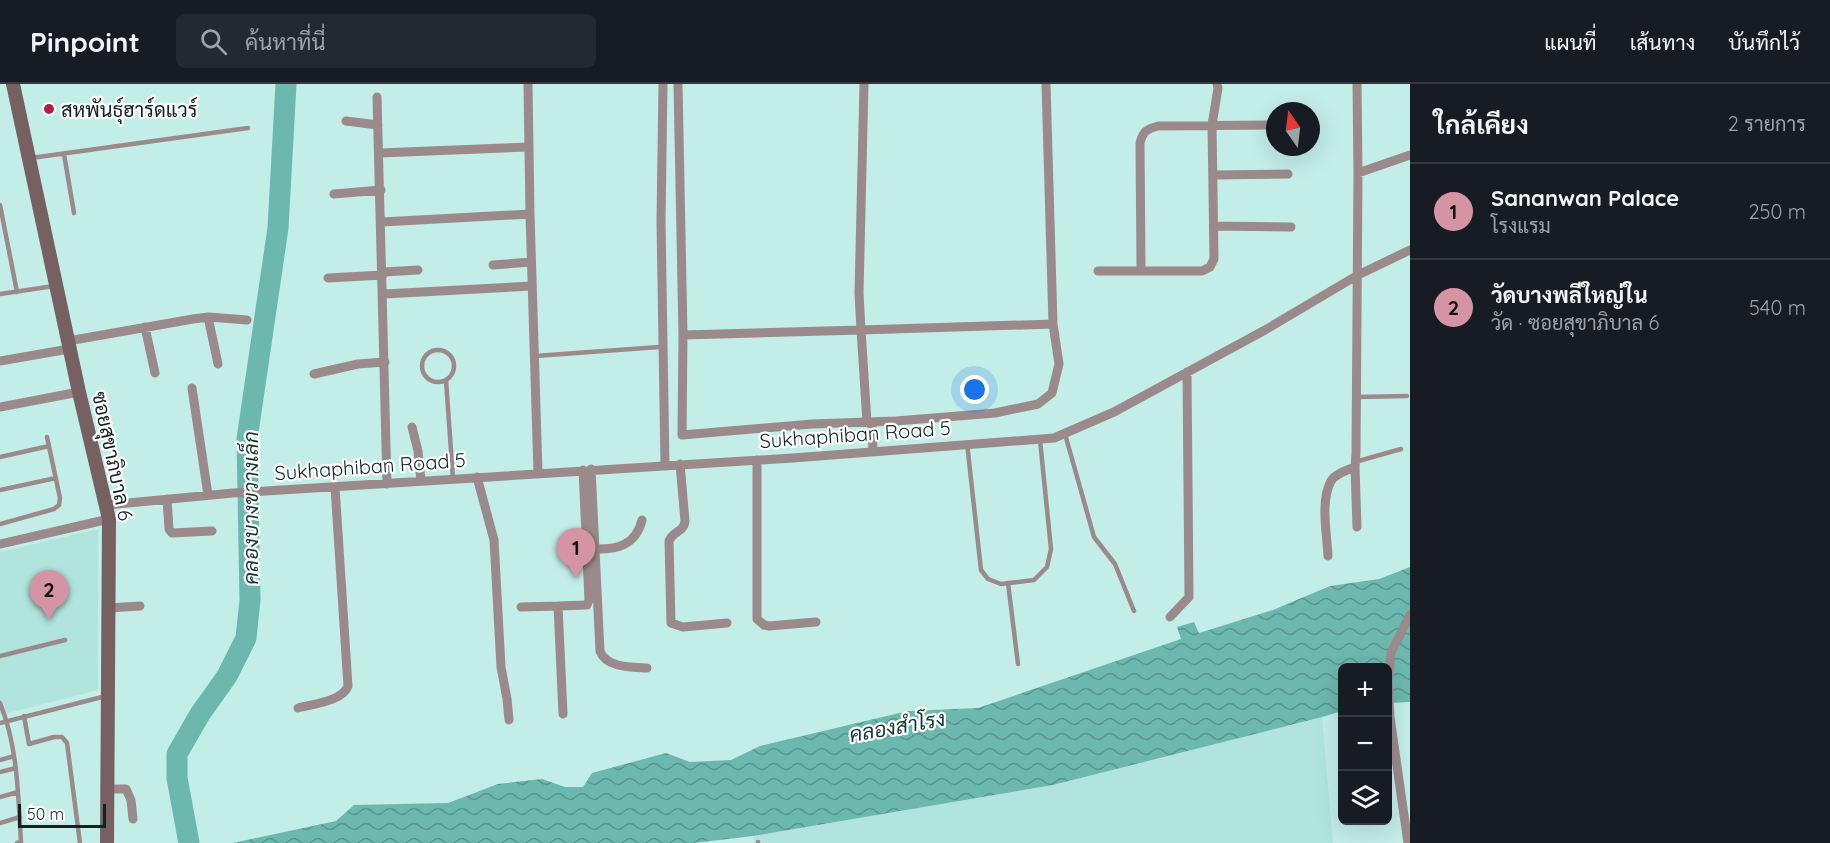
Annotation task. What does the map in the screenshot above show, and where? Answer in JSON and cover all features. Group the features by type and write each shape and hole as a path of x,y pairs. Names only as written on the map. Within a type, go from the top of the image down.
{"street":[{"name":"ซอยสุขาภิบาล 6","path":"13,84 68,345 108,512 106,843"},
{"path":"528,84 538,473"},
{"path":"663,84 661,221 664,465"},
{"path":"678,84 683,335 682,435 812,424 995,413 1038,404 1052,393 1059,364 1053,324 1046,84"},
{"path":"864,84 859,293 873,451"},
{"path":"1098,271 1202,271 1210,267 1214,259 1212,125 1217,84"},
{"path":"1357,84 1358,275 1355,464 1357,526"},
{"path":"377,97 384,294 387,484"},
{"path":"346,121 378,124"},
{"path":"1141,270 1140,143 1142,133 1158,126 1266,125"},
{"path":"380,153 529,147"},
{"path":"1358,173 1410,155"},
{"path":"1213,175 1288,174"},
{"path":"333,194 381,190"},
{"path":"382,222 530,214"},
{"path":"1214,226 1291,227"},
{"name":"Sukhaphiban Road 5","path":"0,544 108,512 167,499 1054,438 1114,412 1358,275 1410,250"},
{"path":"493,265 531,262"},
{"path":"328,278 418,270"},
{"path":"384,294 532,286"},
{"path":"0,361 145,327 208,317 247,320"},
{"path":"208,317 218,364"},
{"path":"683,335 1053,324"},
{"path":"145,327 155,373"},
{"path":"314,374 358,364 385,362"},
{"path":"1170,617 1189,597 1187,372"},
{"path":"192,388 208,495"},
{"path":"0,407 79,392"},
{"path":"412,427 418,451 421,481"},
{"path":"757,460 756,601 758,619 764,625 769,626 816,622"},
{"path":"680,464 685,521 682,529 671,536 669,541 671,623 682,627 727,623"},
{"path":"1328,556 1325,500 1332,480 1355,464"},
{"path":"587,469 594,549 597,628 601,656 622,666 647,668"},
{"path":"520,607 586,604 589,600 587,469"},
{"path":"477,477 494,540 501,667 509,720"},
{"path":"298,708 341,696 348,686 335,487"},
{"path":"167,499 169,529 172,533 212,531"},
{"path":"594,549 609,549 626,545 634,540 640,530 642,520"},
{"path":"109,608 140,606"},
{"path":"558,606 563,714"},
{"path":"1408,843 1390,717 1388,681 1390,653 1410,615"},
{"path":"107,789 126,789 131,800 132,819"}],"lane":[{"path":"28,158 248,128"},
{"path":"64,154 74,213"},
{"path":"0,204 17,292"},
{"path":"0,294 56,285"},
{"path":"535,356 659,347"},
{"path":"446,380 432,381 422,370 424,356 436,349 444,350 450,355 454,368 446,380 453,479"},
{"path":"1357,397 1407,396"},
{"path":"1065,434 1094,537 1115,564 1134,611"},
{"path":"0,524 54,509 59,505 47,437"},
{"path":"967,443 981,570 988,579 1001,584 1034,580 1047,567 1052,549 1040,438"},
{"path":"0,457 49,446"},
{"path":"1355,464 1401,449"},
{"path":"0,490 56,478"},
{"path":"1008,583 1018,664"},
{"path":"0,656 65,640"},
{"path":"0,723 108,695"},
{"path":"0,703 7,721 16,768 20,843"},
{"path":"24,716 29,744 54,737 62,737 67,743 80,843"},
{"path":"0,760 14,756"},
{"path":"0,772 16,768"},
{"path":"0,797 18,792"},
{"path":"0,823 20,817"}],"shaded area":[{"path":"98,529 98,690 0,715 0,552"},
{"path":"1322,717 1333,843 755,843 753,836 1053,785"}],"water":[{"name":"คลองสำโรง","path":"1410,567 1410,702 1392,703 1392,663 1338,663 1338,712 1053,785 753,836 694,843 233,843 336,821 354,805 448,803 498,784 542,779 565,787 583,787 592,773 666,753 690,762 731,760 760,746 908,711 978,708 1181,639 1177,627 1194,622 1199,633 1273,610 1330,586 1379,579"}],"waterway":[{"name":"คลองบางขวางเล็ก","path":"189,843 177,778 177,754 200,714 227,676 246,638 250,600 247,439 278,228 286,84"}],"place":[{"name":"สหพันธุ์ฮาร์ดแวร์","path":"49,109"},
{"name":"Sananwan Palace","path":"576,578"},
{"name":"วัดบางพลีใหญ่ใน","path":"49,620"}]}
